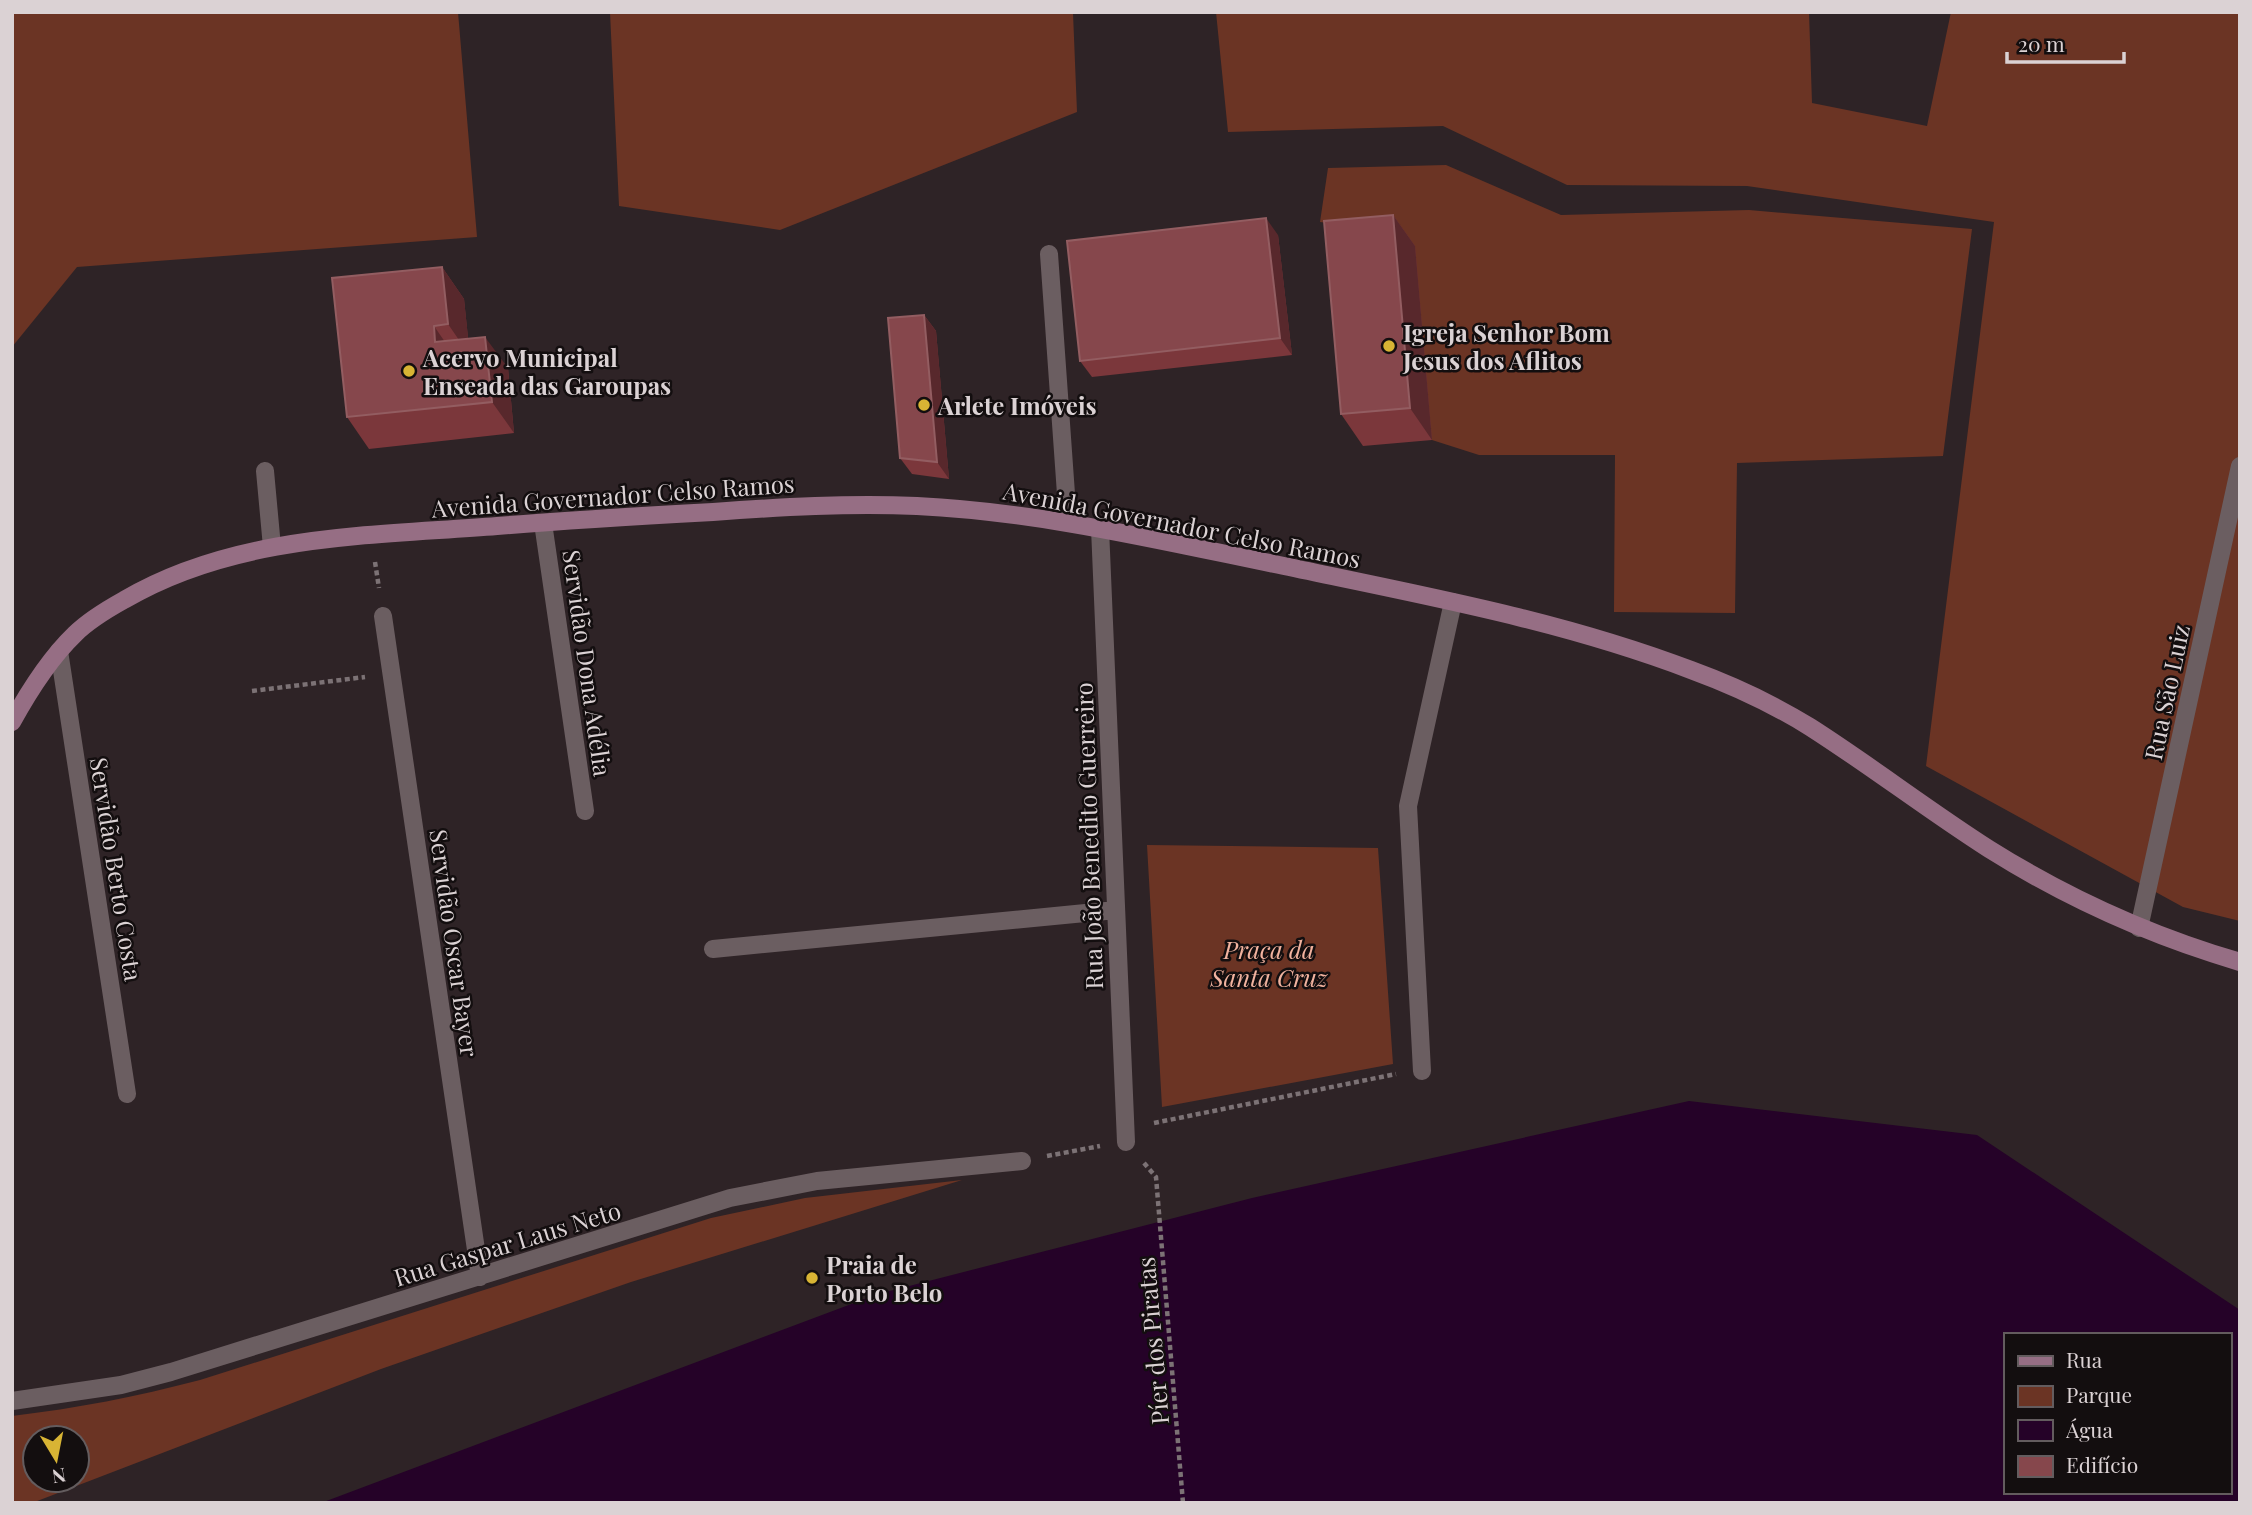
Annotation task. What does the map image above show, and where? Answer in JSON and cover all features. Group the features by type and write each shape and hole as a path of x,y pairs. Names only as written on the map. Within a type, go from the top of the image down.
{"main road":[{"name":"Avenida Governador Celso Ramos","path":"12,722 34,686 76,632 98,615 167,577 223,557 272,547 371,536 775,508 913,506 980,511 1100,528 1452,602 1620,644 1751,695 1806,724 1935,813 2020,867 2077,899 2139,928 2240,962"}],"street":[{"path":"1049,254 1068,522"},
{"name":"Rua São Luiz","path":"2139,928 2240,466"},
{"path":"265,471 272,547"},
{"name":"Servidão Dona Adélia","path":"543,523 585,811"},
{"name":"Rua João Benedito Guerreiro","path":"1100,528 1126,1142"},
{"path":"1422,1071 1408,806 1452,602"},
{"name":"Servidão Oscar Bayer","path":"383,616 480,1277"},
{"name":"Servidão Berto Costa","path":"59,651 127,1094"},
{"path":"713,949 1116,910"},
{"name":"Rua Gaspar Laus Neto","path":"12,1401 82,1392 158,1376 730,1198 817,1181 1022,1161"}],"path":[{"path":"371,536 383,616"},
{"path":"252,691 390,674"},
{"path":"1022,1161 1126,1142 1142,1126 1366,1079 1422,1071"},
{"name":"Píer dos Piratas","path":"1156,1177 1183,1503"}],"green space":[{"path":"12,12 458,12 477,237 77,267 12,347"},
{"path":"610,12 1106,12 1073,13 1077,112 780,230 619,206"},
{"path":"1216,12 1809,12 1812,103 1927,126 1951,12 2240,14 2240,921 2183,907 1926,766 1994,222 1747,186 1567,185 1443,126 1228,132"},
{"path":"1446,165 1561,215 1749,210 1972,229 1943,456 1737,463 1735,613 1614,612 1615,455 1479,455 1432,440 1346,252 1344,225 1320,222 1328,168"},
{"name":"Praça da Santa Cruz","path":"1147,845 1378,848 1393,1064 1162,1107"},
{"path":"962,1180 631,1282 381,1369 91,1480 91,1424 21,1424 21,1494 55,1494 32,1503 12,1503 12,1416 106,1401 200,1380 711,1218 805,1198"}],"water":[{"path":"1689,1101 1977,1135 2240,1310 2240,1503 321,1503 878,1294 1252,1198"}],"building":[{"path":"1393,215 1410,408 1341,414 1324,221"},
{"path":"1266,218 1280,338 1080,361 1067,241"},
{"name":"Acervo Municipal Enseada das Garoupas","path":"442,267 448,324 434,326 435,342 485,337 492,402 347,417 332,278"},
{"name":"Arlete Imóveis","path":"924,315 937,462 900,458 888,318"}],"place":[{"name":"Igreja Senhor Bom Jesus dos Aflitos","path":"1389,346"},
{"name":"Acervo Municipal Enseada das Garoupas","path":"409,371"},
{"name":"Arlete Imóveis","path":"924,405"},
{"name":"Praia de Porto Belo","path":"812,1278"}]}
